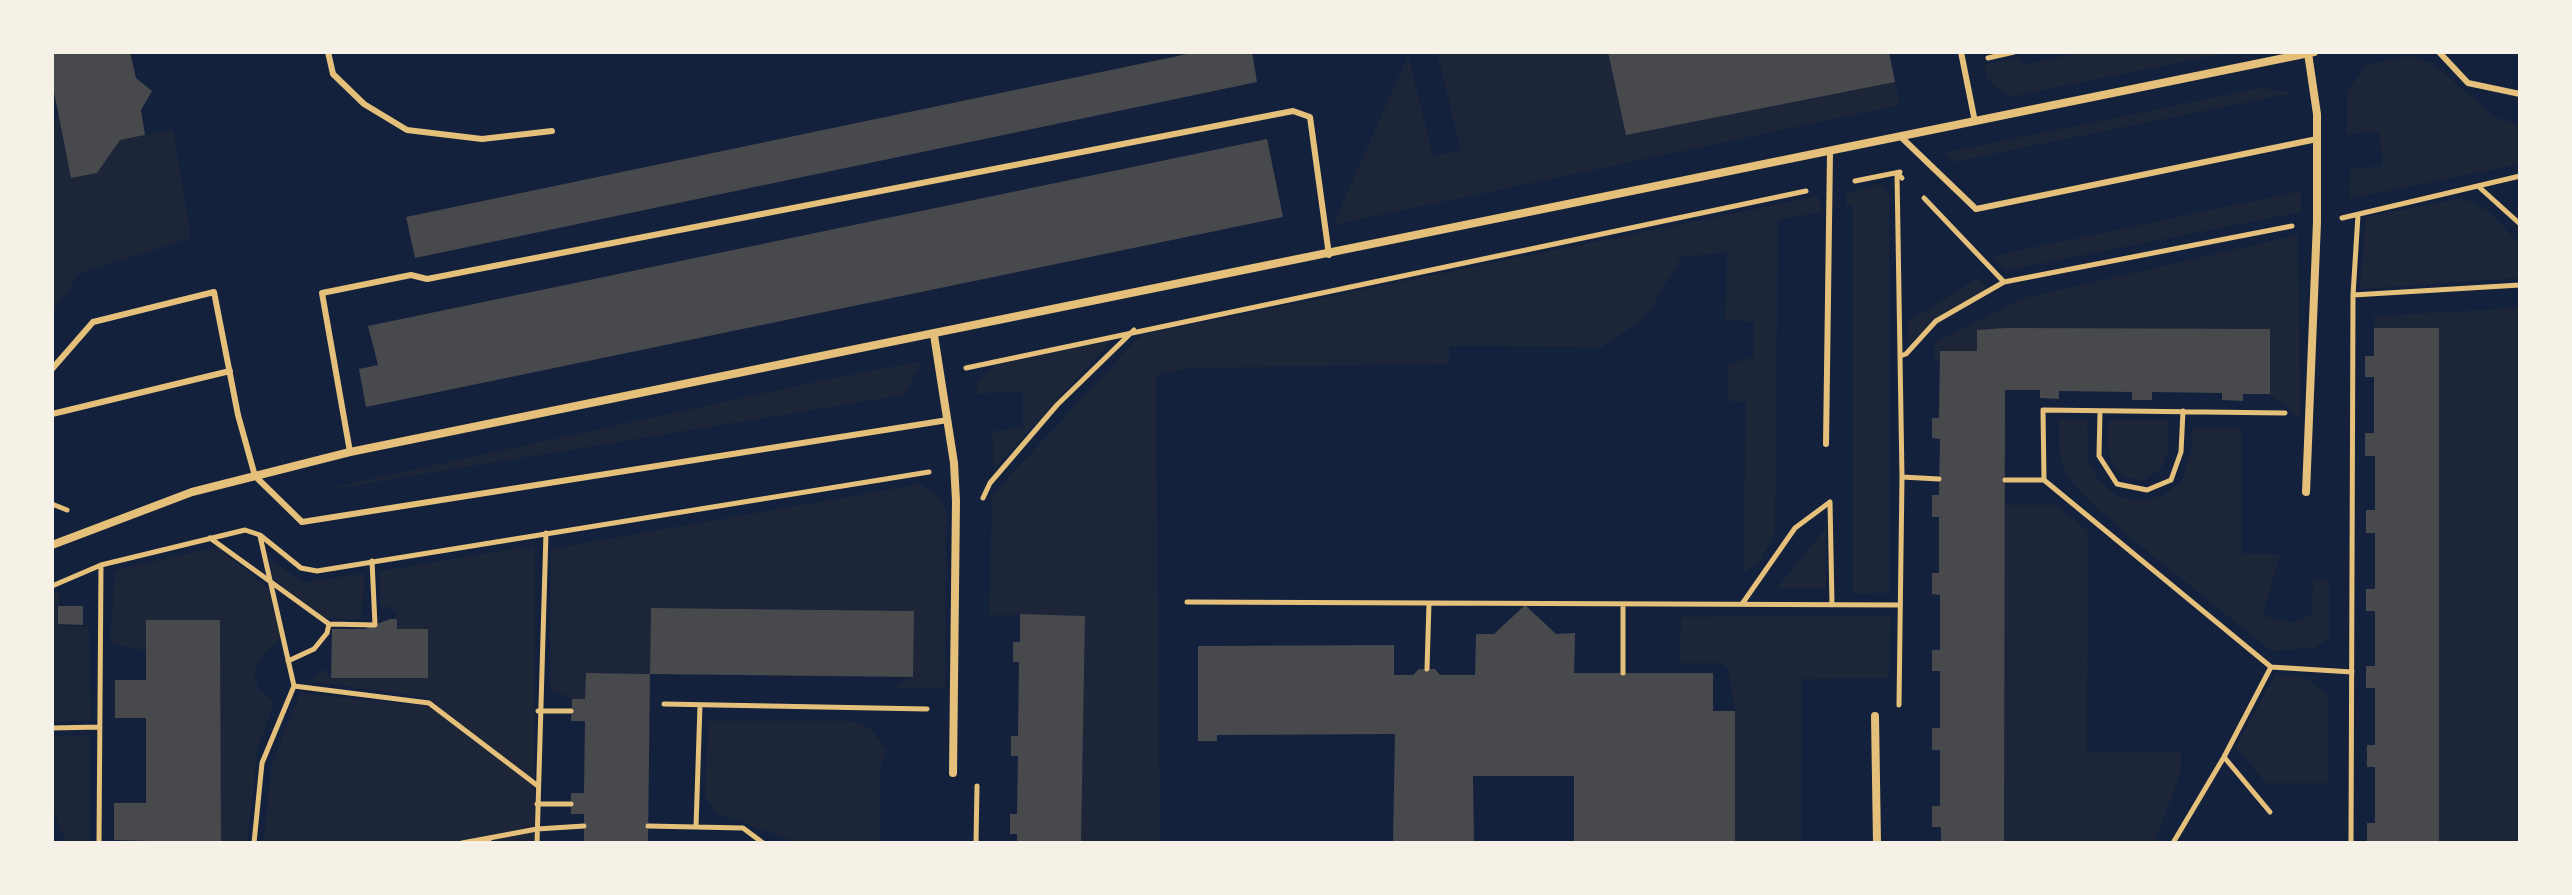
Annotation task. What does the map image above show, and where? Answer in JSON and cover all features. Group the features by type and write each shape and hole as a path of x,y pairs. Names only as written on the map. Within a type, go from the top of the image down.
{"street":[{"path":"52,545 134,511 350,452 2311,53 2317,139 2306,492"},
{"path":"934,335 954,468 953,773"},
{"path":"1875,716 1877,843"}],"lane":[{"path":"328,52 333,74 364,104 407,130 482,139 552,131"},
{"path":"1961,52 1975,122"},
{"path":"2439,52 2468,83 2520,94"},
{"path":"350,452 322,293 381,281 411,275 427,279 1293,111 1310,117 1329,255"},
{"path":"1901,137 1976,209 2317,139"},
{"path":"1826,444 1832,185 1830,152"},
{"path":"52,369 93,322 214,292 255,476 302,522 948,420"},
{"path":"52,414 230,371"}],"path":[{"path":"940,374 1134,330 1897,173 1926,160"},
{"path":"1897,173 1911,185"},
{"path":"1187,602 1900,605 1902,477 1897,173"},
{"path":"2351,843 2353,295 2358,215 2520,176"},
{"path":"2477,186 2520,224"},
{"path":"1921,196 2004,282"},
{"path":"1900,356 1906,354 1936,321 2004,282 2305,223"},
{"path":"2353,295 2520,285"},
{"path":"977,509 990,483 1057,405 1134,330"},
{"path":"2044,480 2043,410 2353,414"},
{"path":"2100,411 2099,456 2117,484 2147,490 2171,480 2181,452 2183,411"},
{"path":"52,586 101,565 245,530 260,535 301,568 317,571 954,468"},
{"path":"1902,477 1939,479"},
{"path":"2005,480 2044,480 2271,667 2352,672"},
{"path":"1742,605 1795,528 1830,502 1832,605"},
{"path":"52,504 67,510"},
{"path":"537,843 538,711 546,533"},
{"path":"254,843 262,763 294,686 260,535"},
{"path":"210,537 329,624 375,625 372,561"},
{"path":"99,843 101,565"},
{"path":"1427,669 1429,603"},
{"path":"1623,605 1623,673"},
{"path":"288,661 314,649 327,633 329,624"},
{"path":"2173,843 2224,757 2271,667"},
{"path":"294,686 429,703 538,786"},
{"path":"664,704 954,709"},
{"path":"696,827 700,705"},
{"path":"538,711 571,711"},
{"path":"52,728 100,727"},
{"path":"2224,757 2270,812"},
{"path":"976,843 977,784"},
{"path":"537,804 571,804"},
{"path":"462,843 489,841 537,829 584,826"},
{"path":"648,826 743,828 763,843"}],"shaded area":[{"path":"1437,52 1608,52 1626,134 1895,82 1900,105 1333,225 1408,55 1433,156 1461,150"},
{"path":"2086,52 2231,52 2009,97 1988,80 1984,65 2019,57 2021,65"},
{"path":"2408,56 2432,63 2494,116 2520,127 2520,164 2349,199 2350,169 2383,166 2379,131 2347,135 2347,93 2365,65"},
{"path":"2261,88 2294,93 1952,162 1943,153"},
{"path":"58,114 71,178 97,173 120,140 173,130 191,238 80,273 52,314 52,125"},
{"path":"1881,184 1889,194 1889,593 1853,594 1853,205 1846,206 1846,193"},
{"path":"2301,191 2301,212 2004,271 1993,256"},
{"path":"1818,196 1822,212 1778,220 1775,532 1760,561 1743,574 1746,402 1728,401 1728,366 1754,356 1754,322 1725,320 1727,253 1682,256 1645,318 1601,347 1449,346 1449,364 1192,368 1156,375 1160,843 1081,843 1085,616 989,615 992,495 1141,335"},
{"path":"2461,198 2490,212 2520,245 2520,278 2360,289 2366,217"},
{"path":"2298,235 2300,419 2270,394 2270,329 1978,330 1977,351 1941,351 1940,361 1934,361 1934,343 2020,299"},
{"path":"1978,278 1988,289 1908,343 1907,322"},
{"path":"2520,308 2520,843 2439,843 2439,328 2374,328 2374,316"},
{"path":"1111,341 994,469 992,431 1023,428 1023,391 976,394 978,382 996,365"},
{"path":"922,361 904,395 302,494 815,382"},
{"path":"2059,419 2087,420 2089,464 2100,482 2119,497 2140,501 2164,495 2181,482 2191,453 2192,428 2242,429 2242,554 2280,554 2263,616 2292,623 2312,614 2313,579 2329,579 2329,639 2315,648 2271,651 2131,538 2088,500 2065,474 2059,451"},
{"path":"2108,420 2169,420 2168,451 2162,468 2145,480 2123,477 2113,464 2108,448"},
{"path":"920,484 940,499 946,511 945,689 894,688 913,677 913,611 651,608 650,674 586,673 585,699 572,699 550,689 551,549"},
{"path":"2005,505 2055,505 2088,531 2087,751 2181,752 2181,773 2154,843 2003,843"},
{"path":"1826,528 1826,588 1777,588"},
{"path":"535,545 534,843 263,843 272,763 300,693 425,706 429,698 309,681 322,669 331,678 427,630 397,629 396,613 386,606 380,606 380,571"},
{"path":"217,547 268,588 281,638 265,653 254,672 258,688 274,703 258,747 247,843 221,843 220,620 147,620 146,651 110,643 115,570"},
{"path":"269,557 303,583 365,573 361,619 326,619 274,580"},
{"path":"59,590 60,626 89,627 91,721 52,721 52,593"},
{"path":"1891,615 1889,678 1802,679 1801,843 1735,843 1735,711 1728,668 1719,663 1680,663 1681,617"},
{"path":"2275,674 2307,678 2329,697 2328,783 2266,783 2236,747"},
{"path":"708,721 851,721 872,729 886,751 881,762 880,843 798,843 716,813 705,796"},
{"path":"90,735 90,843 67,843 52,808 52,736"}],"building":[{"path":"52,52 130,52 136,78 152,91 141,110 145,135 120,140 97,173 71,178 52,82"},
{"path":"1197,52 1252,52 1257,82 415,258 406,217"},
{"path":"1608,52 1889,52 1895,82 1626,135"},
{"path":"1267,139 1283,217 366,407 359,369 378,365 368,326"},
{"path":"2374,328 2439,328 2439,843 2367,843 2367,823 2375,823 2375,767 2367,767 2367,745 2375,745 2375,688 2366,688 2366,666 2375,666 2375,611 2366,611 2366,589 2375,589 2375,533 2366,533 2366,510 2375,510 2375,456 2365,456 2365,433 2374,433 2374,377 2365,377 2365,356 2374,356"},
{"path":"2270,329 2270,394 2243,394 2243,401 2222,400 2222,393 2152,392 2152,400 2132,400 2132,392 2059,391 2059,399 2040,398 2040,390 2005,390 2004,843 1941,843 1941,827 1932,827 1932,806 1940,806 1940,750 1932,750 1932,728 1940,728 1940,671 1932,671 1932,650 1940,650 1940,595 1932,594 1932,573 1939,573 1939,517 1932,517 1932,495 1939,495 1940,439 1932,438 1932,418 1939,418 1940,351 1977,351 1977,330"},
{"path":"1525,605 1556,634 1575,633 1574,673 1713,673 1713,711 1735,711 1735,843 1574,843 1574,776 1473,776 1474,843 1393,843 1395,734 1217,735 1217,741 1198,741 1198,646 1394,645 1394,675 1413,675 1419,669 1435,669 1440,675 1475,675 1476,634 1494,634"},
{"path":"58,606 83,606 83,625 58,624"},
{"path":"651,608 914,611 913,677 650,674"},
{"path":"1020,614 1085,616 1081,843 1017,843 1017,834 1010,834 1010,814 1017,814 1018,756 1011,756 1011,736 1018,736 1019,662 1013,662 1013,642 1020,642"},
{"path":"397,619 397,629 428,629 428,678 331,678 332,629 364,629"},
{"path":"146,620 220,620 221,843 114,840 114,803 146,803 146,718 115,718 115,680 146,680"},
{"path":"586,673 650,674 648,843 584,843 584,814 571,814 571,793 584,793 585,721 571,721 572,699 585,699"}]}
